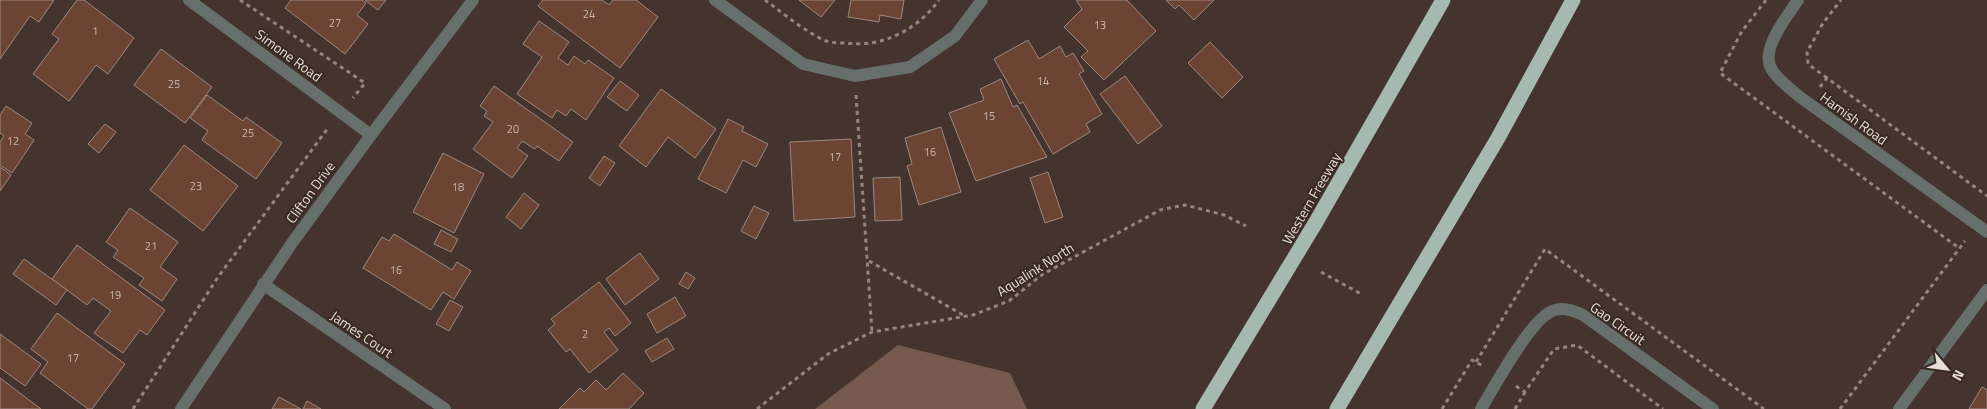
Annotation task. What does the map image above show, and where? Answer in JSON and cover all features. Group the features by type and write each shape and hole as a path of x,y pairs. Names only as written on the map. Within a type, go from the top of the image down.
{"highway":[{"name":"Western Freeway","path":"1203,409 1316,222 1443,0"},
{"path":"1337,409 1498,138 1573,0"}],"street":[{"name":"Simone Road","path":"189,0 370,135"},
{"name":"Clifton Drive","path":"181,409 263,284 370,135 473,0"},
{"path":"715,0 803,64 855,76 910,67 956,36 982,0"},
{"name":"Hamish Road","path":"1798,0 1769,50 1767,60 1771,69 1780,80 1809,103 1982,228"},
{"name":"James Court","path":"263,284 445,409"},
{"path":"1899,409 1987,290"},
{"name":"Gao Circuit","path":"1481,409 1500,376 1535,325 1550,312 1567,308 1583,315 1713,409"}],"path":[{"path":"133,409 218,277 325,132 365,83 240,0"},
{"path":"765,0 799,25 828,41 853,44 878,42 909,29 929,14 939,0"},
{"path":"1841,0 1823,23 1806,52 1808,64 1987,196"},
{"path":"855,76 872,332"},
{"path":"1792,126 1827,78"},
{"name":"Aqualink North","path":"757,409 828,354 872,332 973,315 1010,301 1043,274 1160,210 1185,205 1224,215 1246,226"},
{"path":"1840,409 1982,228"},
{"path":"868,260 964,316"},
{"path":"1321,272 1363,296"},
{"path":"1514,409 1554,349 1576,345 1663,409"},
{"path":"1442,409 1472,360"},
{"path":"1500,376 1525,392"}],"shaded area":[{"path":"898,345 1010,373 1027,409 815,409"}],"building":[{"path":"0,0 54,0 39,22 30,16 0,59"},
{"path":"77,0 84,0 134,38 108,74 96,65 69,101 33,74 59,39 52,34"},
{"path":"291,0 362,0 366,3 357,15 368,24 345,54 285,8"},
{"path":"365,0 386,0 378,10"},
{"path":"543,0 602,0 609,5 613,0 636,0 658,17 620,68 538,6"},
{"path":"799,0 835,0 821,17"},
{"path":"851,0 904,0 901,19 880,15 879,22 848,17"},
{"path":"1076,0 1127,0 1156,31 1104,80 1081,57 1088,51 1064,27 1082,9"},
{"path":"1166,0 1214,0 1194,20 1179,5 1175,9"},
{"path":"539,21 569,42 558,58 568,65 574,56 585,64 588,60 614,78 586,120 571,109 566,116 557,110 552,118 517,94 542,57 523,44"},
{"path":"1028,40 1039,59 1060,46 1066,57 1073,53 1084,71 1079,74 1102,114 1086,124 1090,132 1053,154 1023,102 1020,104 994,59"},
{"path":"1210,42 1243,77 1222,98 1188,63"},
{"path":"161,49 212,87 185,123 134,85"},
{"path":"1125,76 1162,126 1138,144 1100,94"},
{"path":"1001,79 1013,107 1017,105 1047,157 976,181 949,113 984,100 980,89"},
{"path":"620,81 639,95 627,111 607,97"},
{"path":"494,86 573,142 559,161 537,146 535,149 522,141 517,148 528,156 512,178 473,149 493,122 484,116 487,111 480,106"},
{"path":"661,89 716,129 695,158 668,137 646,167 619,146"},
{"path":"207,95 243,121 246,117 282,143 256,179 202,140 208,131 190,118"},
{"path":"6,106 32,123 25,134 34,140 12,173 0,165 0,142 4,136 0,133 0,115"},
{"path":"728,119 744,127 742,131 768,144 756,167 743,160 726,193 698,179"},
{"path":"105,124 116,132 99,153 88,144"},
{"path":"941,127 961,192 919,205 907,166 912,164 905,138"},
{"path":"851,139 855,217 794,221 790,142"},
{"path":"184,145 238,186 203,231 150,190"},
{"path":"443,153 484,174 454,233 413,212"},
{"path":"604,156 615,163 600,186 589,178"},
{"path":"0,167 11,175 0,191"},
{"path":"1048,172 1063,217 1045,223 1030,178"},
{"path":"900,177 902,220 875,221 873,178"},
{"path":"524,193 539,205 521,229 506,217"},
{"path":"754,206 769,213 756,239 741,231"},
{"path":"130,208 178,242 160,267 177,279 162,301 139,285 144,278 113,257 118,250 106,242"},
{"path":"441,230 458,239 451,252 434,244"},
{"path":"394,234 452,270 457,262 471,271 454,299 443,292 431,310 363,268 382,237 389,241"},
{"path":"77,245 165,310 147,335 140,330 123,353 94,333 111,311 93,298 87,305 52,279"},
{"path":"640,253 659,279 625,305 606,279"},
{"path":"24,259 67,290 56,305 13,274"},
{"path":"686,272 695,278 688,289 679,284"},
{"path":"599,282 631,323 615,336 609,328 604,332 618,350 589,373 570,349 566,352 548,330 555,324 551,319"},
{"path":"675,297 686,316 657,333 647,314"},
{"path":"450,300 463,307 449,331 436,324"},
{"path":"57,313 125,364 92,409 88,409 40,373 48,362 31,349"},
{"path":"0,334 41,364 25,386 0,368"},
{"path":"667,338 674,349 652,362 645,351"},
{"path":"623,373 644,393 629,409 559,409 580,388 584,392 596,380 606,390"},
{"path":"0,378 41,409 0,409"},
{"path":"1982,387 1987,390 1987,409 1969,409"},
{"path":"279,397 301,409 272,409"},
{"path":"307,401 321,409 303,409"}]}
